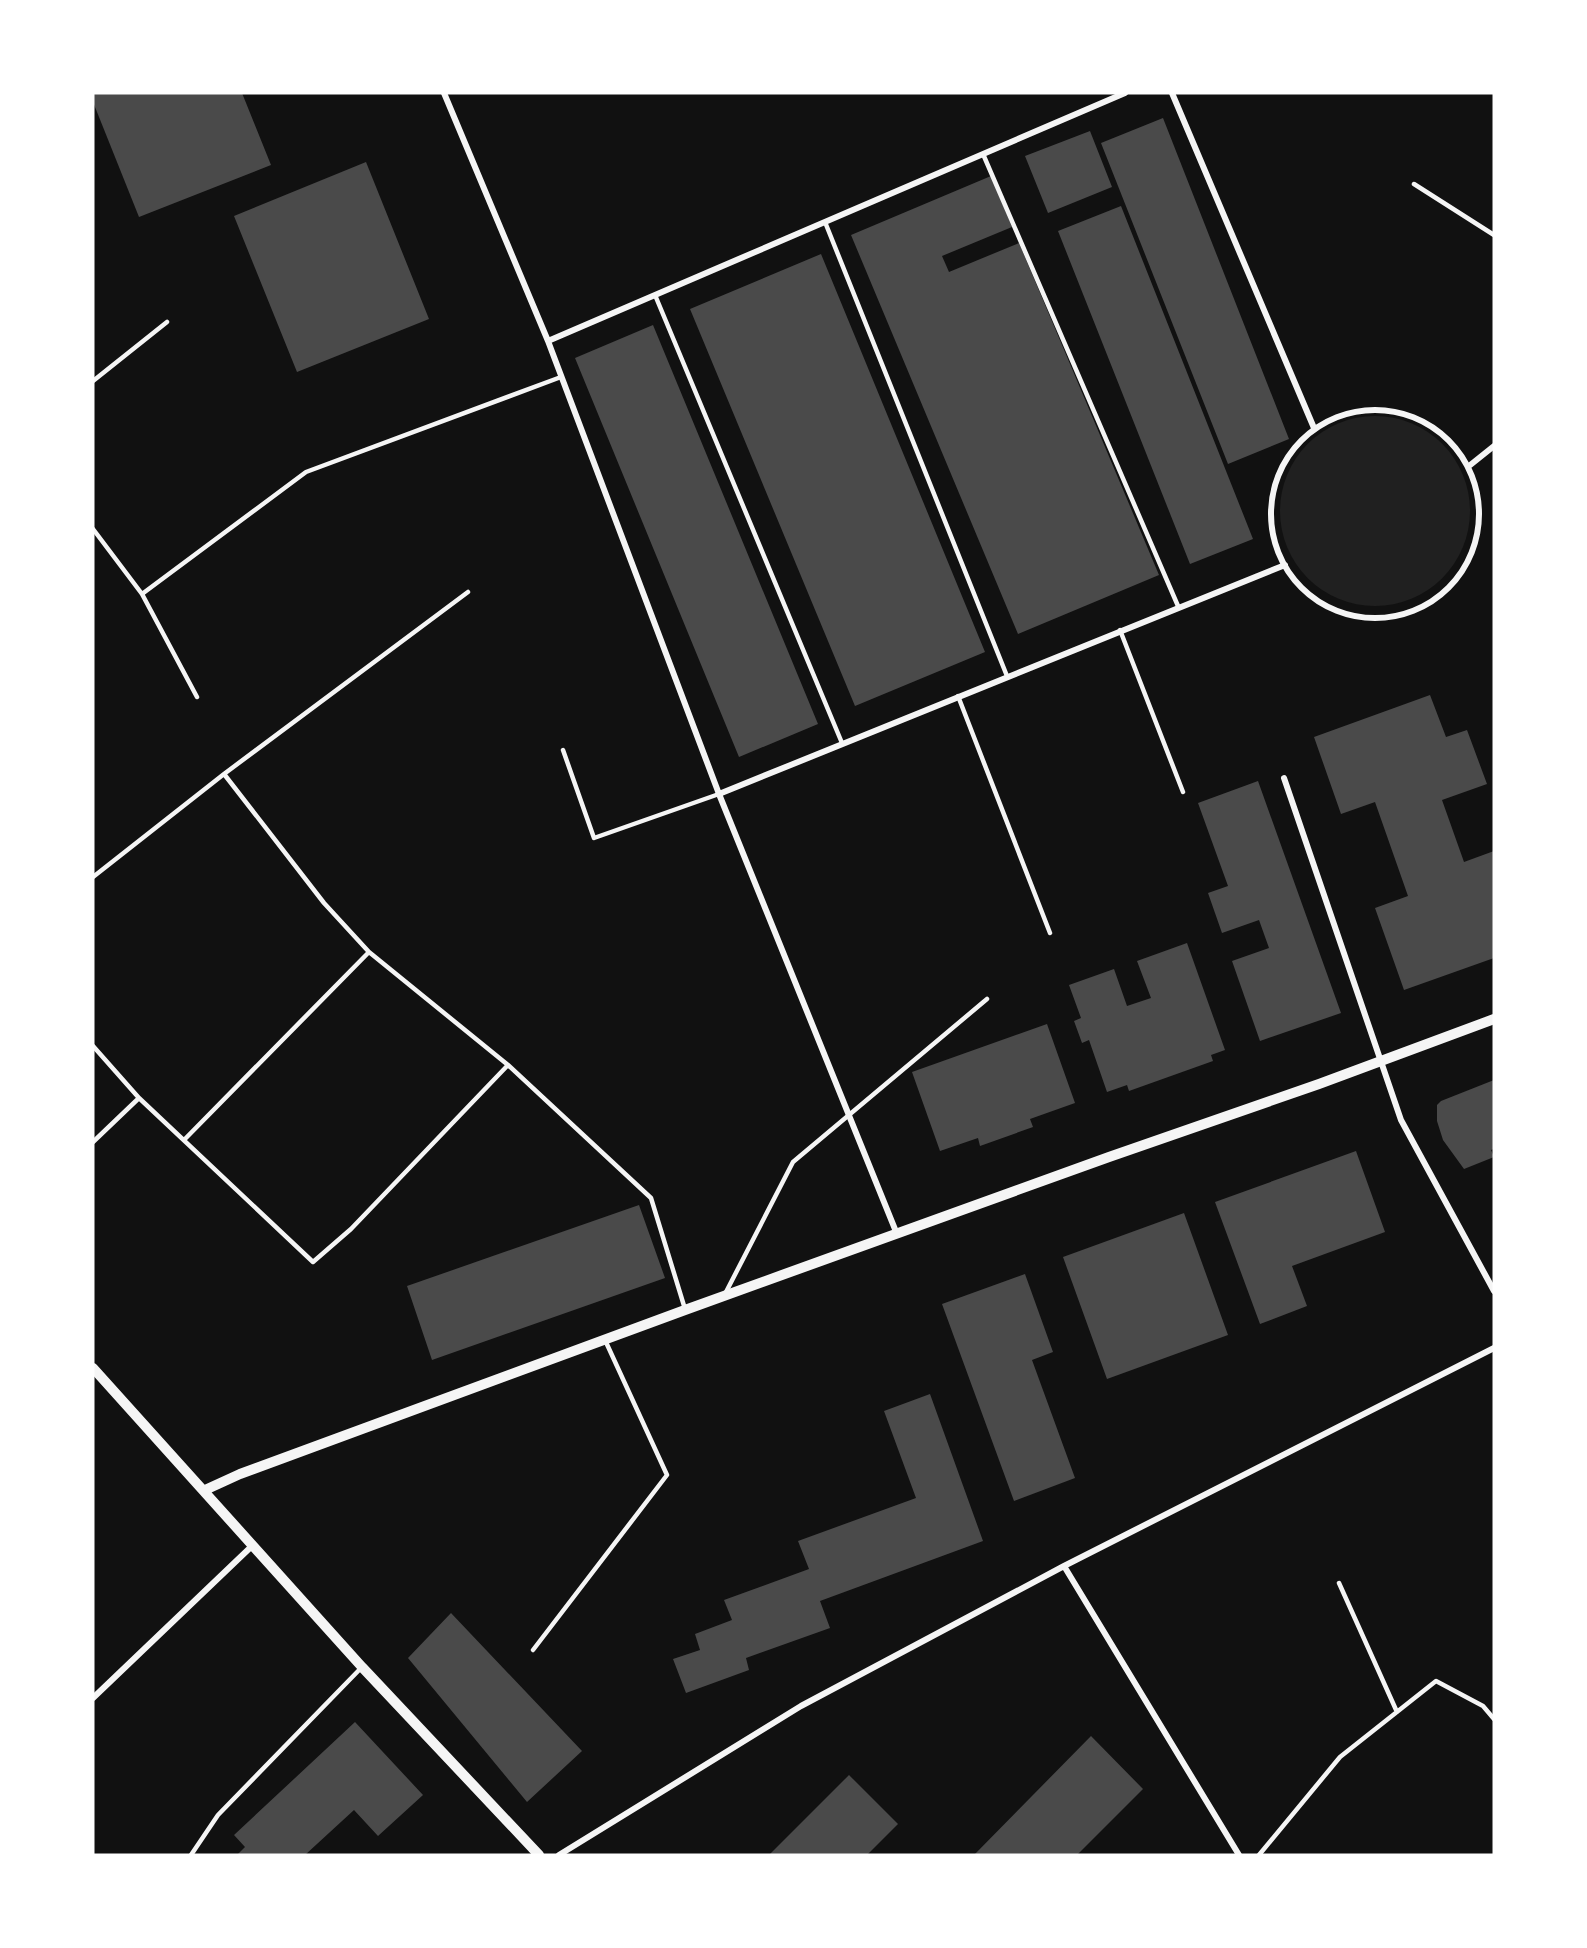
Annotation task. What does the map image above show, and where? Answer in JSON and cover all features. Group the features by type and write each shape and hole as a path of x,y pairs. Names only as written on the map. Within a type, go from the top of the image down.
{"street":[{"path":"444,93 548,341 719,794 897,1235"},
{"path":"548,341 1125,93"},
{"path":"1172,93 1314,428"},
{"path":"1382,410 1418,417 1447,437 1469,466 1480,501 1478,537 1464,570 1440,596 1409,613 1373,619 1338,612 1307,593 1285,566 1275,542 1271,506 1278,476 1293,450 1314,428 1338,416 1357,411 1382,410"},
{"path":"1469,466 1494,446"},
{"path":"719,794 1178,606 1285,566"},
{"path":"1284,778 1379,1062 1401,1120 1494,1291"},
{"path":"205,1490 251,1470 723,1296 1494,1019"},
{"path":"559,1855 801,1706 1064,1566 1494,1348"},
{"path":"93,1368 362,1667 539,1855"},
{"path":"94,1696 253,1544"},
{"path":"1064,1566 1239,1855"}],"lane":[{"path":"983,154 1178,606"},
{"path":"1414,184 1494,235"},
{"path":"825,222 1007,676"},
{"path":"655,295 842,743"},
{"path":"93,381 167,322"},
{"path":"142,594 306,472 561,376"},
{"path":"93,529 142,594 197,697"},
{"path":"93,877 224,774 468,592"},
{"path":"1120,630 1183,792"},
{"path":"957,696 1050,933"},
{"path":"563,750 594,838 719,794"},
{"path":"224,774 324,903 369,952 508,1065 651,1198 685,1310"},
{"path":"184,1140 369,952"},
{"path":"723,1296 793,1162 847,1114 987,999"},
{"path":"93,1046 139,1098 313,1262 351,1229 508,1065"},
{"path":"93,1142 139,1098"},
{"path":"533,1650 668,1475 605,1340"},
{"path":"1339,1582 1397,1712"},
{"path":"191,1855 218,1815 362,1667"},
{"path":"1259,1855 1340,1757 1436,1681 1483,1706 1494,1719"}],"shaded area":[{"path":"1375,416 1411,423 1428,432 1442,444 1454,458 1463,475 1470,511 1463,547 1454,564 1442,578 1428,590 1411,599 1375,606 1339,599 1322,590 1308,578 1296,564 1287,547 1280,511 1287,475 1296,458 1308,444 1322,432 1339,423"}],"building":[{"path":"93,93 242,93 271,165 139,217 93,102"},
{"path":"1163,118 1289,439 1228,464 1101,143"},
{"path":"1090,131 1112,187 1048,213 1025,156"},
{"path":"366,162 429,319 297,372 234,216"},
{"path":"991,176 1012,227 942,256 949,272 1019,243 1159,575 1018,634 851,235"},
{"path":"1121,206 1253,539 1190,564 1058,231"},
{"path":"821,254 985,652 855,706 690,309"},
{"path":"653,325 818,724 739,757 575,358"},
{"path":"1430,695 1446,737 1467,730 1487,784 1442,800 1464,862 1494,851 1494,958 1404,990 1375,908 1408,896 1375,802 1341,814 1314,737"},
{"path":"1258,781 1341,1013 1260,1041 1232,961 1269,948 1259,920 1222,933 1208,893 1228,886 1198,803"},
{"path":"1187,943 1225,1050 1211,1055 1213,1061 1129,1091 1127,1085 1107,1092 1089,1040 1082,1043 1074,1021 1081,1018 1069,985 1114,969 1127,1006 1151,998 1137,961"},
{"path":"1047,1024 1075,1103 1030,1119 1033,1127 980,1146 978,1138 940,1151 912,1072"},
{"path":"1494,1080 1494,1149 1491,1150 1494,1157 1464,1169 1443,1140 1437,1121 1437,1105 1441,1101"},
{"path":"1356,1151 1385,1232 1292,1266 1307,1306 1260,1324 1215,1202"},
{"path":"639,1205 665,1278 432,1360 407,1286"},
{"path":"1184,1213 1228,1335 1107,1379 1063,1257"},
{"path":"1025,1274 1053,1352 1032,1360 1075,1478 1014,1501 942,1304"},
{"path":"930,1394 983,1541 820,1601 830,1628 746,1658 749,1670 686,1693 673,1659 700,1650 695,1634 732,1620 724,1600 809,1569 798,1541 916,1498 884,1411"},
{"path":"451,1613 582,1751 527,1802 408,1658"},
{"path":"355,1722 423,1795 378,1836 354,1810 305,1855 237,1855 245,1847 234,1835"},
{"path":"1091,1736 1143,1789 1077,1855 974,1855"},
{"path":"849,1775 898,1824 867,1855 769,1855"}]}
